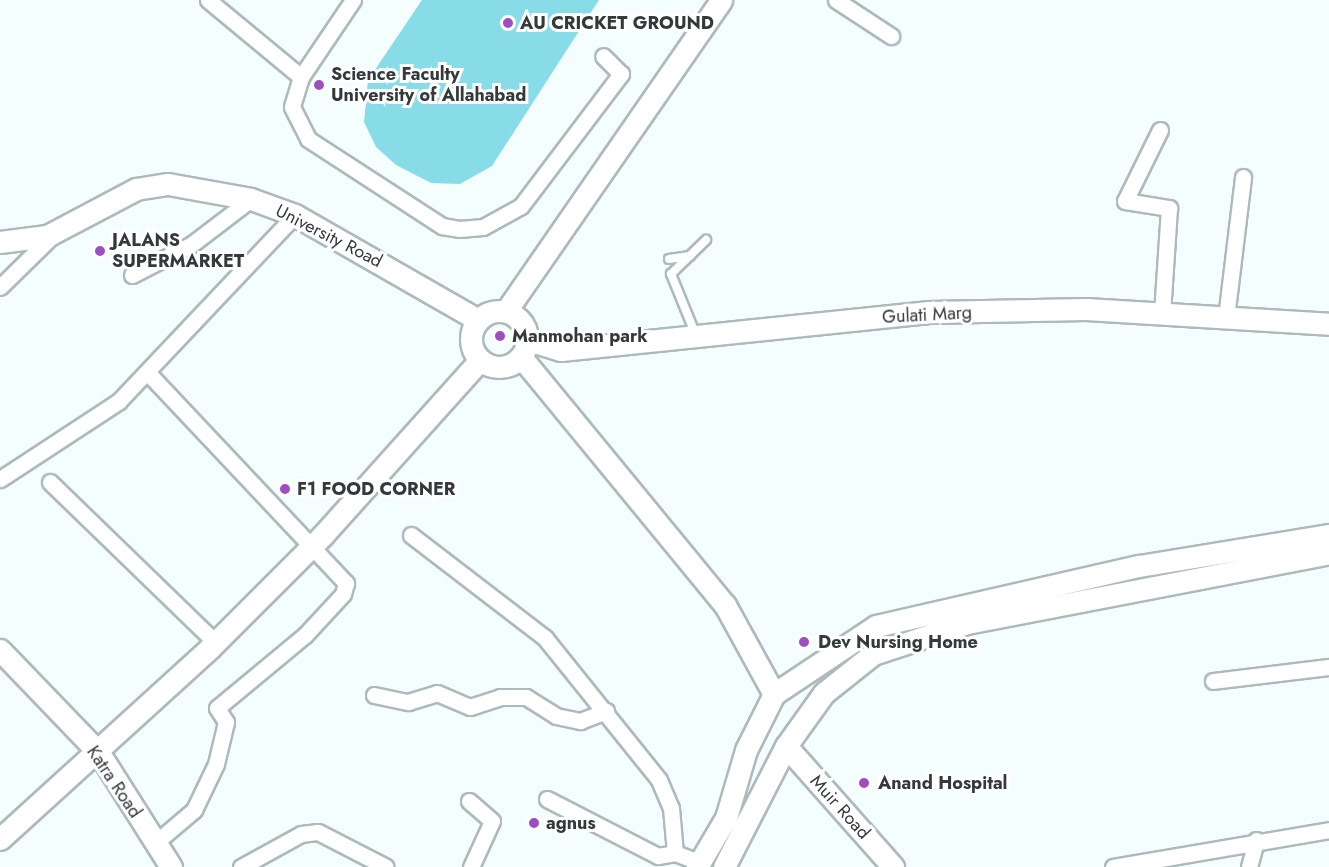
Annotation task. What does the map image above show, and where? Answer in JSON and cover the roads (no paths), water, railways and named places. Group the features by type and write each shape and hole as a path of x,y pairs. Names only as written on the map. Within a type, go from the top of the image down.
{"main road":[{"path":"524,349 501,367 480,360 471,340 478,320 506,312 721,0"},
{"name":"University Road","path":"0,242 59,229 136,189 168,183 251,199 295,215 478,320"},
{"name":"Gulati Marg","path":"524,349 561,350 929,312 1086,309 1329,324"},
{"path":"506,312 522,322 524,349 725,605 780,691"},
{"path":"0,838 99,753 313,545 480,360"},
{"path":"698,865 726,818 753,736 780,691 876,626 912,615 1139,566 1329,535"},
{"path":"724,867 782,754 824,693 873,654 967,622 1329,553"},
{"name":"Katra Road","path":"0,650 99,753 171,867"},
{"path":"780,691 813,692 816,707"},
{"name":"Muir Road","path":"753,736 753,750 782,754 893,867"}],"street":[{"path":"208,0 301,77"},
{"path":"353,0 301,77 292,107 308,139 442,226 459,229 483,227 521,206 621,74 603,56"},
{"path":"836,0 891,36"},
{"path":"1160,130 1125,201 1168,208 1162,313"},
{"path":"1226,318 1243,177"},
{"path":"132,275 192,244 251,199"},
{"path":"0,479 119,401 148,373 295,215"},
{"path":"0,287 59,229"},
{"path":"148,373 210,445 313,545 346,583 344,594 305,635 217,708 226,722 216,764 194,810 155,843"},
{"path":"50,482 215,642"},
{"path":"411,535 545,638 606,711 659,780 671,808 675,853"},
{"path":"1212,681 1329,667"},
{"path":"374,695 408,702 437,693 470,707 500,696 526,697 556,716 580,721 606,711"},
{"path":"547,799 631,845 658,856 675,853 698,865"},
{"path":"469,801 492,821 471,867"},
{"path":"1113,867 1256,840 1329,830"},
{"path":"241,867 301,834 318,832 386,867"},
{"path":"1249,867 1256,840"}],"lane":[{"path":"696,336 671,274 706,240"},
{"path":"669,259 690,256"}],"place":[{"name":"AU CRICKET GROUND","path":"508,23"},
{"name":"Science Faculty University of Allahabad","path":"319,85"},
{"name":"JALANS SUPERMARKET","path":"100,251"},
{"name":"Manmohan park","path":"500,336"},
{"name":"F1 FOOD CORNER","path":"285,489"},
{"name":"Dev Nursing Home","path":"804,642"},
{"name":"Anand Hospital","path":"864,783"},
{"name":"agnus","path":"534,823"}]}
